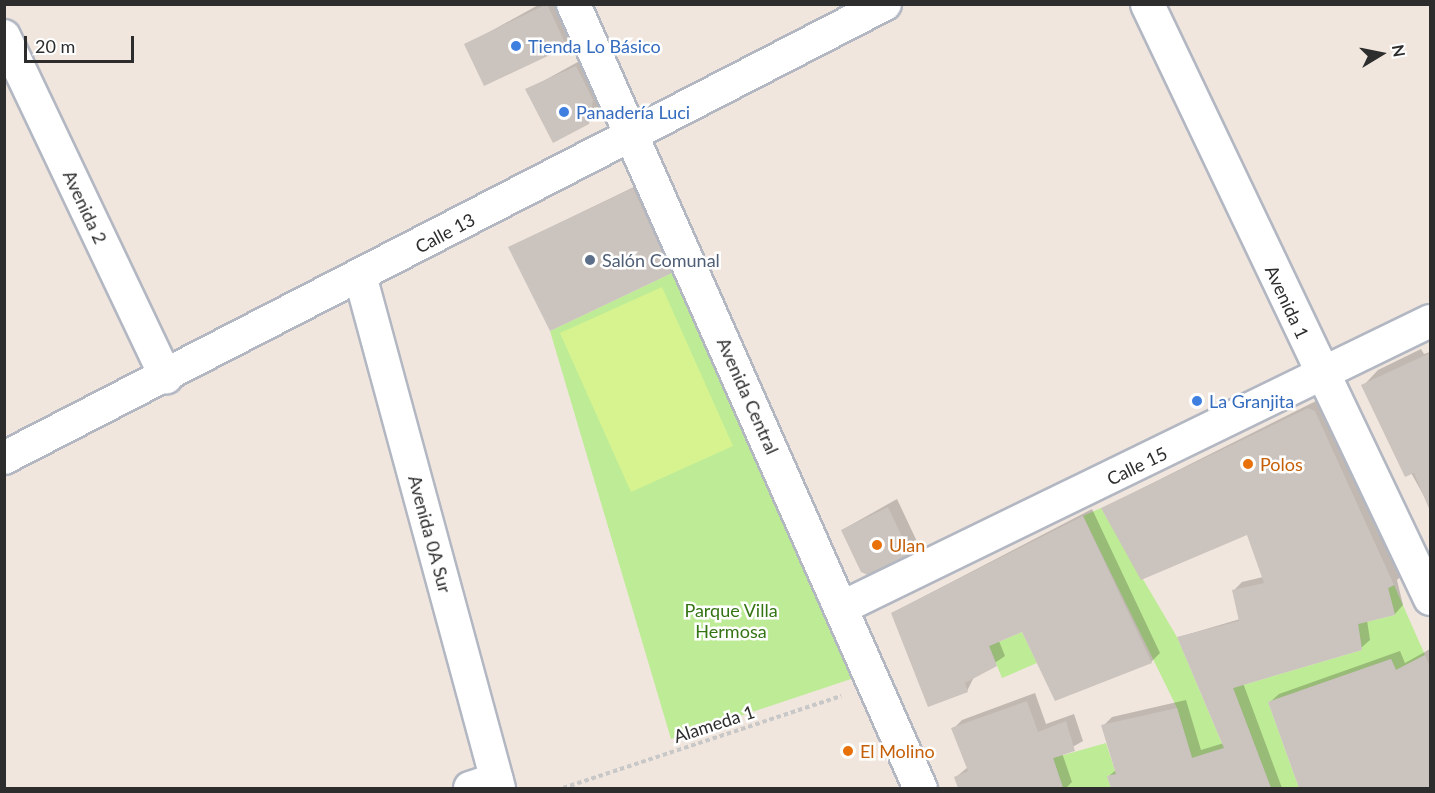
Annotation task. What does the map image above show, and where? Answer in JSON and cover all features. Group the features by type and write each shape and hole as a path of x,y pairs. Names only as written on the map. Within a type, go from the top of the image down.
{"main road":[{"name":"Avenida Central","path":"573,4 633,132 920,789"},
{"name":"Avenida 1","path":"1147,4 1322,376 1431,598"}],"street":[{"name":"Calle 13","path":"4,458 360,279 633,132 885,4"},
{"name":"Avenida 2","path":"4,36 166,377"},
{"name":"Avenida 0A Sur","path":"360,279 488,785"},
{"name":"Calle 15","path":"842,608 1431,321"}],"path":[{"name":"Alameda 1","path":"563,789 875,685"}],"green space":[{"name":"Parque Villa Hermosa","path":"672,273 857,677 671,739 550,331"},
{"path":"662,287 733,446 631,492 560,333"},
{"path":"1101,508 1177,637 1224,748 1192,758 1177,708 1083,516"},
{"path":"1394,585 1425,655 1396,670 1391,659 1268,702 1299,788 1271,788 1233,688 1362,650 1358,624 1395,615 1388,588"},
{"path":"1022,632 1037,663 1002,678 989,646"},
{"path":"1106,743 1116,774 1107,776 1111,788 1063,788 1053,758"}],"building":[{"name":"Tienda Lo Básico","path":"547,4 567,47 484,86 464,44"},
{"name":"Panadería Luci","path":"576,66 593,100 589,124 553,143 525,89"},
{"name":"Salón Comunal","path":"633,188 672,273 550,331 508,247"},
{"path":"1430,353 1430,511 1414,473 1405,477 1361,385"},
{"path":"1308,408 1315,411 1394,585 1388,588 1395,615 1358,624 1362,650 1233,688 1271,788 1111,788 1107,776 1116,774 1101,725 1177,708 1192,758 1224,748 1177,637 1239,621 1232,590 1264,583 1247,535 1141,580 1101,508"},
{"name":"Ulan","path":"888,507 913,560 875,578 861,572 841,530"},
{"path":"1083,516 1152,663 1055,701 1022,632 989,646 997,666 965,683 968,692 928,707 891,613"},
{"path":"1425,655 1430,667 1430,788 1299,788 1268,702 1391,659 1396,670"},
{"path":"1027,701 1038,732 1066,721 1075,751 1053,758 1063,788 958,788 954,777 968,771 951,728"}],"place":[{"name":"Tienda Lo Básico","path":"516,46"},
{"name":"Panadería Luci","path":"564,112"},
{"name":"Salón Comunal","path":"590,260"},
{"name":"La Granjita","path":"1197,401"},
{"name":"Polos","path":"1248,464"},
{"name":"Ulan","path":"877,545"},
{"name":"El Molino","path":"848,751"}]}
